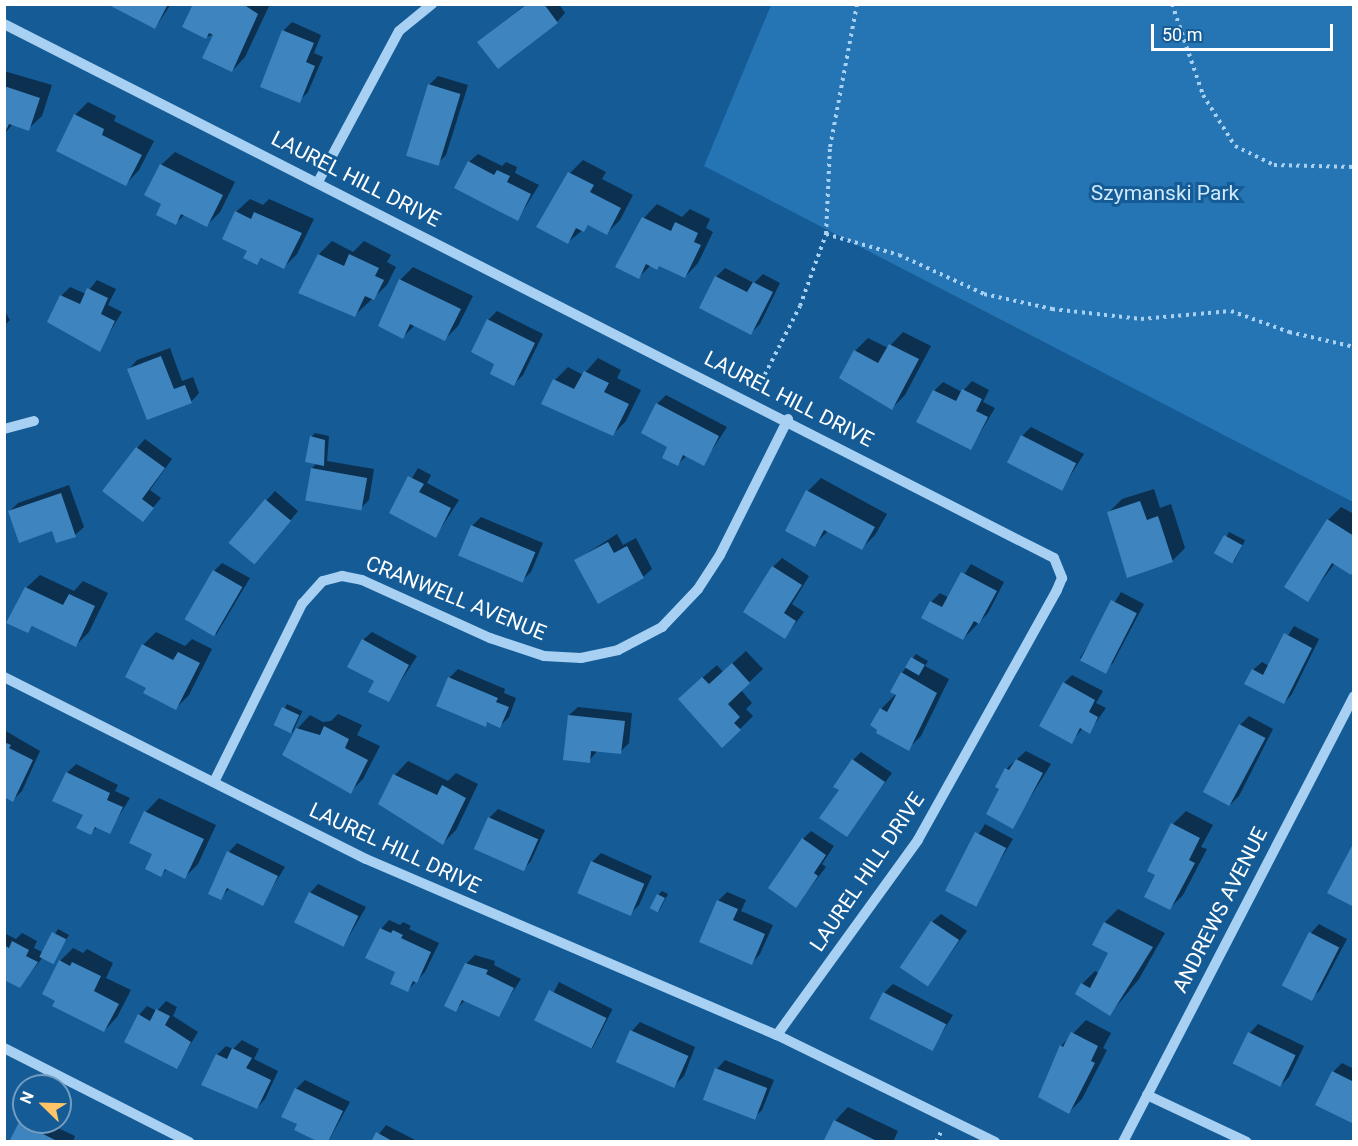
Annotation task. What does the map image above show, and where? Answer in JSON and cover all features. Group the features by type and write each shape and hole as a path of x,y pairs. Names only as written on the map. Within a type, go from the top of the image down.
{"street":[{"path":"318,182 399,31 432,4"},
{"name":"LAUREL HILL DRIVE","path":"4,24 1042,549 1060,566 1062,578 918,840 777,1035"},
{"name":"CRANWELL AVENUE","path":"214,782 302,604 322,582 342,576 362,580 490,638 544,656 581,658 618,650 662,627 698,589 720,555 788,419"},
{"path":"4,429 34,421"},
{"name":"LAUREL HILL DRIVE","path":"4,677 410,879 777,1035 995,1142"},
{"name":"ANDREWS AVENUE","path":"1123,1142 1353,696"},
{"path":"4,1048 189,1142"},
{"path":"1147,1095 1247,1142"}],"path":[{"path":"751,401 800,306 826,234 830,147 857,4"},
{"path":"1172,4 1203,95 1235,146 1275,165 1353,167"},
{"path":"826,234 899,255 984,294 1052,309 1141,319 1231,311 1289,332 1353,347"}],"green space":[{"name":"Szymanski Park","path":"771,5 1353,5 1353,502 704,166"}],"building":[{"path":"107,4 168,4 155,29"},
{"path":"193,4 243,4 258,14 232,72 202,58 213,35 209,33 206,39 182,27"},
{"path":"527,4 544,4 558,23 498,69 477,42"},
{"path":"282,30 314,43 306,62 315,66 300,103 260,87"},
{"path":"428,84 461,94 439,166 406,156"},
{"path":"4,86 40,98 29,131 9,124 4,135"},
{"path":"74,114 104,129 102,135 142,155 126,186 56,151"},
{"path":"468,161 494,175 497,170 510,176 507,182 531,194 518,221 454,188"},
{"path":"160,164 223,195 207,227 181,214 176,225 156,215 161,204 144,195"},
{"path":"568,172 594,185 590,192 621,208 607,235 588,225 584,232 576,228 568,244 536,227"},
{"path":"235,211 251,219 254,212 302,233 284,269 261,258 257,265 243,258 247,251 222,239"},
{"path":"642,217 671,231 675,222 698,233 694,242 701,245 685,278 659,266 657,270 646,264 639,279 615,267"},
{"path":"318,254 344,266 349,254 379,268 375,276 384,280 374,300 365,296 355,317 298,293"},
{"path":"715,276 747,292 753,282 773,292 751,335 699,308"},
{"path":"399,279 461,309 445,341 410,324 403,339 378,326"},
{"path":"87,288 108,298 101,314 115,321 100,352 47,322 60,295 80,304"},
{"path":"487,319 535,343 514,386 490,374 494,364 471,352"},
{"path":"889,344 919,359 892,410 839,378 854,350 878,363"},
{"path":"161,356 174,389 185,385 192,403 147,420 127,369"},
{"path":"584,371 609,383 604,392 629,404 613,436 541,404 553,379 574,389"},
{"path":"962,389 982,399 976,411 988,417 971,450 916,422 933,390 956,401"},
{"path":"656,403 719,436 704,466 683,455 678,466 662,458 667,447 641,433"},
{"path":"1021,435 1076,463 1062,491 1007,463"},
{"path":"310,436 325,440 324,466 305,462"},
{"path":"136,447 165,468 142,499 154,508 143,522 102,491"},
{"path":"311,468 367,478 361,510 305,500"},
{"path":"408,476 424,484 419,492 451,508 436,538 389,513"},
{"path":"806,490 875,527 862,550 824,530 815,547 785,531"},
{"path":"61,493 76,537 56,543 52,531 19,543 8,511"},
{"path":"265,499 291,521 254,565 228,543"},
{"path":"1140,501 1147,520 1158,516 1173,562 1127,578 1107,512"},
{"path":"1327,519 1354,536 1354,571 1351,575 1332,563 1308,602 1284,587"},
{"path":"471,525 535,552 523,583 458,555"},
{"path":"1224,535 1242,545 1232,564 1214,553"},
{"path":"608,542 614,553 627,546 644,578 598,604 574,560"},
{"path":"772,566 802,585 784,613 796,621 785,639 743,612"},
{"path":"213,570 242,587 214,636 184,619"},
{"path":"961,572 997,591 979,624 974,621 963,640 921,618 930,601 942,607"},
{"path":"25,587 63,605 69,594 95,606 76,647 32,626 28,633 6,623"},
{"path":"1111,600 1137,613 1106,674 1080,661"},
{"path":"1284,633 1312,648 1284,704 1244,684 1252,669 1263,675"},
{"path":"362,639 409,665 389,702 368,692 374,681 347,667"},
{"path":"142,644 173,660 178,652 200,663 176,710 143,693 146,688 125,677"},
{"path":"911,657 925,665 919,675 905,667"},
{"path":"732,663 750,683 728,704 740,717 734,723 741,730 722,748 678,699 702,677 709,684"},
{"path":"901,672 937,693 909,751 876,733 877,730 870,725 880,708 887,712 896,695 890,692"},
{"path":"448,677 498,698 496,702 509,707 500,728 487,722 486,727 436,706"},
{"path":"1063,682 1095,700 1089,712 1098,717 1090,734 1080,728 1072,744 1039,726"},
{"path":"282,707 299,715 291,733 274,725"},
{"path":"568,715 625,721 621,754 591,751 590,763 563,760"},
{"path":"1239,724 1265,738 1229,806 1203,792"},
{"path":"324,726 349,739 345,748 368,760 351,794 282,755 296,728 320,735"},
{"path":"4,742 11,745 9,748 33,760 13,802 4,797"},
{"path":"852,759 885,782 847,837 819,818 839,790 833,787"},
{"path":"1016,759 1043,773 1013,829 986,814 999,789 995,787 1005,768 1009,770"},
{"path":"66,772 110,793 107,800 123,807 110,834 95,827 91,835 76,828 83,815 52,801"},
{"path":"393,774 437,795 442,785 466,798 443,845 378,804"},
{"path":"144,811 204,839 185,879 165,869 161,877 145,869 152,854 129,843"},
{"path":"488,817 538,839 524,871 474,849"},
{"path":"1171,823 1200,838 1189,860 1195,863 1170,910 1144,897 1155,875 1147,871"},
{"path":"975,832 1006,848 976,907 945,891"},
{"path":"802,838 826,855 814,873 818,876 796,908 768,888"},
{"path":"1354,842 1354,907 1327,893"},
{"path":"227,851 278,876 263,906 227,888 221,900 208,894"},
{"path":"591,861 644,884 631,916 577,893"},
{"path":"309,892 358,916 344,947 294,923"},
{"path":"657,894 665,898 658,912 650,908"},
{"path":"717,900 738,909 733,920 765,934 752,965 699,942"},
{"path":"931,921 959,940 928,986 900,967"},
{"path":"1104,922 1153,947 1110,1016 1075,994 1081,983 1090,988 1108,953 1092,945"},
{"path":"380,928 391,933 393,930 403,935 401,938 431,952 417,983 413,981 408,992 390,984 395,972 365,958"},
{"path":"52,932 66,939 54,964 39,957"},
{"path":"1309,932 1339,947 1312,1001 1282,985"},
{"path":"12,941 29,950 26,956 38,962 20,988 4,980 4,945 9,948"},
{"path":"59,960 70,966 72,962 101,976 94,991 119,1004 104,1032 52,1006 55,1001 42,994"},
{"path":"465,963 488,970 486,974 514,988 499,1017 462,1000 456,1012 444,1006"},
{"path":"549,990 607,1018 592,1049 534,1021"},
{"path":"883,992 946,1024 933,1051 869,1019"},
{"path":"156,1009 170,1016 165,1025 191,1042 177,1069 124,1042 138,1014 150,1021"},
{"path":"630,1030 688,1056 674,1088 616,1062"},
{"path":"1071,1032 1098,1046 1091,1061 1095,1063 1069,1114 1038,1097 1060,1045 1063,1047"},
{"path":"1248,1032 1296,1055 1280,1087 1233,1063"},
{"path":"232,1048 252,1058 246,1068 271,1080 257,1109 201,1085 216,1054 227,1059"},
{"path":"715,1068 767,1088 755,1120 703,1100"},
{"path":"1332,1071 1354,1082 1354,1124 1315,1105"},
{"path":"295,1088 343,1111 328,1142 319,1142 294,1130 297,1124 281,1117"},
{"path":"834,1120 879,1142 823,1142"},
{"path":"376,1132 394,1142 371,1142"},
{"path":"13,1134 43,1134 59,1142 9,1142"}]}
